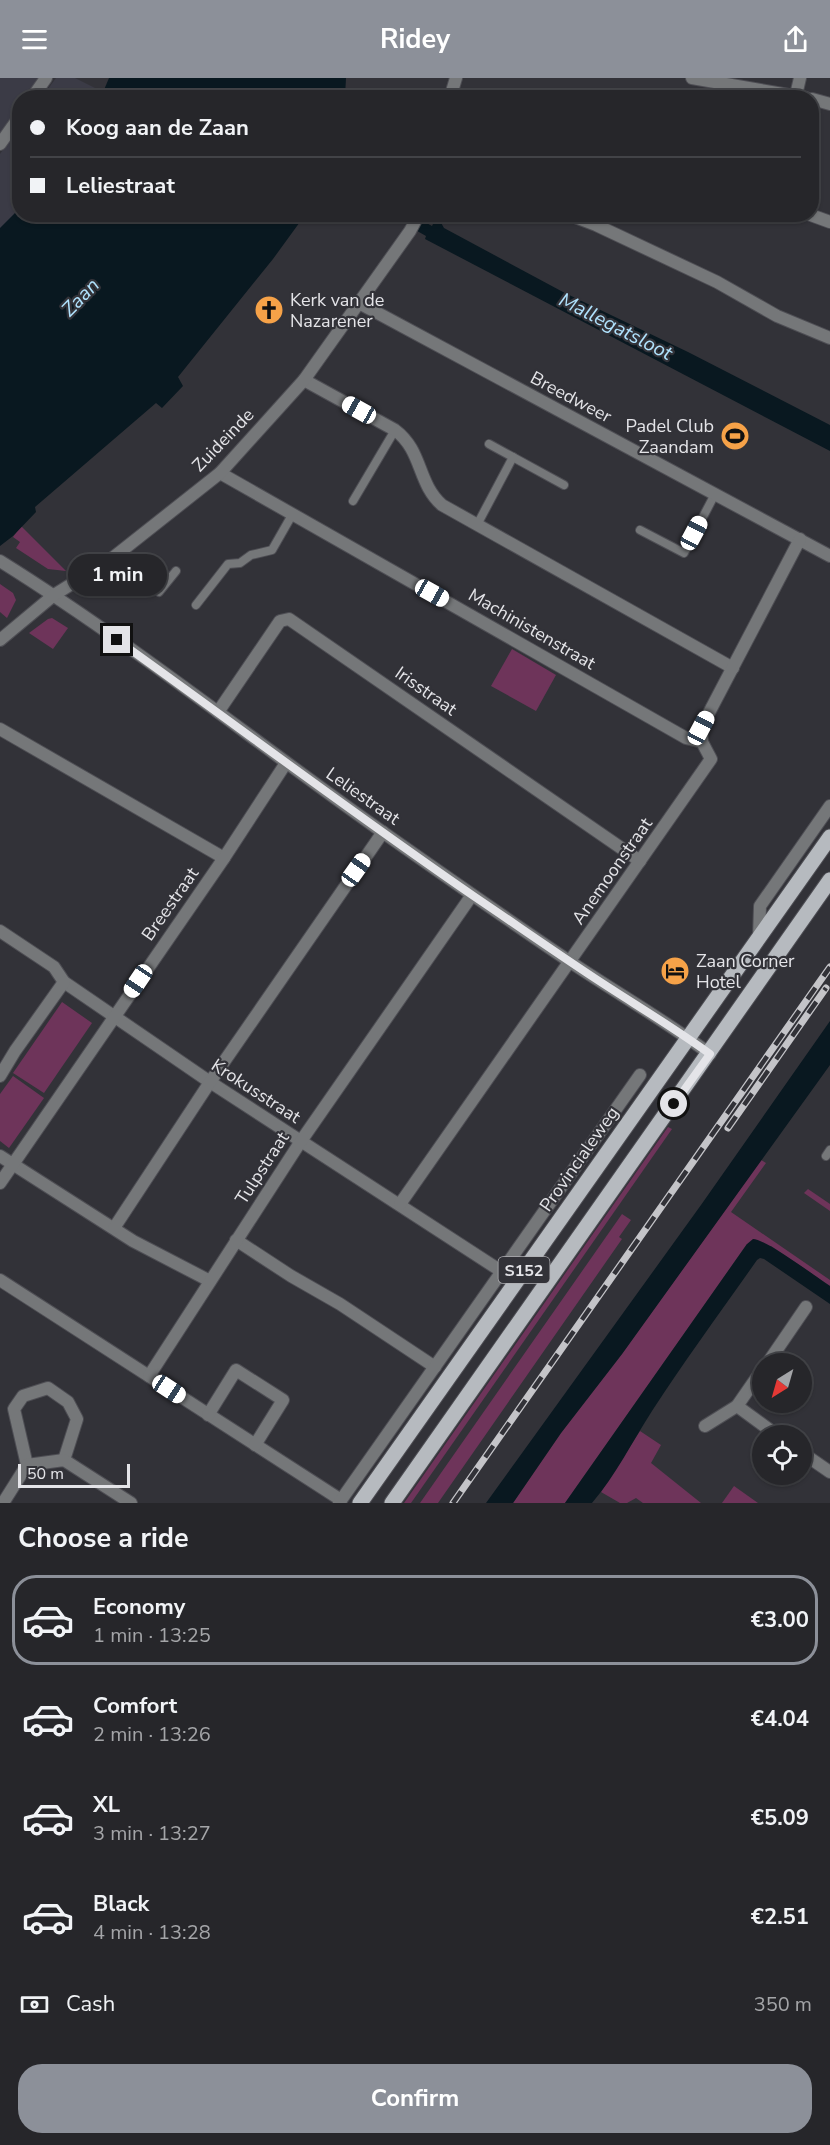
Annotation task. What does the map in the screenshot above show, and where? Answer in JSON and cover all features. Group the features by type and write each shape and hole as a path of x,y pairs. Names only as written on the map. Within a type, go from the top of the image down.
{"main road":[{"name":"Provincialeweg","path":"360,1503 830,837"},
{"name":"S152","path":"392,1503 571,1247 710,1054 830,880"}],"street":[{"path":"692,78 765,90"},
{"path":"0,144 12,127"},
{"name":"Zuideinde","path":"0,640 54,595 110,560 220,473 304,380 415,222"},
{"path":"588,222 697,272 777,316 830,338"},
{"name":"Breedweer","path":"359,303 830,556"},
{"path":"304,380 405,437 413,448 432,497 442,505 733,668"},
{"name":"Machinistenstraat","path":"220,473 686,738 702,742"},
{"name":"Anemoonstraat","path":"400,1204 711,759 702,742 701,728 800,539"},
{"name":"Leliestraat","path":"0,561 54,595 472,895 710,1054"},
{"name":"Irisstraat","path":"218,712 280,621 289,619 640,861"},
{"path":"0,729 224,858"},
{"name":"Breestraat","path":"0,1183 224,858 286,763"},
{"path":"759,938 760,906 830,806"},
{"path":"114,1228 210,1082 383,832"},
{"name":"Tulpstraat","path":"149,1376 301,1141 472,895"},
{"name":"Krokusstraat","path":"0,931 54,967 64,982 114,1017 501,1271"},
{"path":"0,1076 64,982"},
{"path":"0,1280 255,1444 340,1502 640,1075"},
{"path":"0,1156 133,1241 210,1281"},
{"path":"236,1240 291,1276 340,1304 435,1367"},
{"path":"775,1353 806,1307"},
{"path":"208,1415 236,1370 283,1400 255,1444"},
{"path":"705,1426 737,1406 752,1384"},
{"path":"3,1500 27,1465 14,1409 23,1396 48,1388 68,1402 77,1419 64,1460"},
{"path":"737,1406 763,1425"},
{"path":"27,1465 64,1460 131,1503"},
{"path":"812,1460 830,1472"}],"lane":[{"path":"353,501 395,430"},
{"path":"489,444 564,485"},
{"path":"477,525 513,457"},
{"path":"640,530 684,553 715,494"},
{"path":"196,605 228,564 240,563 251,555 272,550 292,515"},
{"path":"110,560 159,592 176,571"}],"shaded area":[{"path":"0,78 42,78 34,90 12,90 12,123 0,142"},
{"path":"56,78 75,78 99,90 47,90"},
{"path":"12,138 12,218 0,233 0,154"},
{"path":"21,526 66,571 48,569 16,548 20,542 13,537"},
{"path":"0,584 13,593 16,600 7,618 0,612"},
{"path":"52,618 68,628 53,649 29,633"},
{"path":"512,649 556,675 536,711 491,686"},
{"path":"62,1002 92,1023 44,1093 13,1073"},
{"path":"13,1076 44,1098 9,1148 0,1141 0,1094"},
{"path":"668,1127 672,1129 411,1503 404,1503"},
{"path":"761,1160 766,1163 731,1212 830,1280 830,1286 771,1246 747,1244 565,1503 513,1503 561,1433 622,1354"},
{"path":"808,1189 830,1204 830,1211 804,1193"},
{"path":"622,1214 631,1220 619,1237 622,1239 438,1503 420,1503"},
{"path":"640,1431 661,1445 651,1463 701,1503 643,1503 636,1498 627,1503 620,1503 601,1492"},
{"path":"734,1486 758,1503 722,1503"}],"water":[{"path":"109,78 346,78 345,90 104,90"},
{"name":"Zaan","path":"12,216 12,222 300,222 178,377 183,386 162,408 156,403 35,507 36,512 0,546 0,228"},
{"name":"Mallegatsloot","path":"401,222 425,222 432,226 434,222 441,222 444,228 563,292 688,352 830,425 830,451 425,239 426,236"},
{"path":"830,1021 830,1065 622,1354 561,1433 513,1503 486,1503 701,1205"},
{"path":"753,1239 779,1251 830,1286 830,1304 764,1259 757,1260 690,1354 601,1492 592,1503 565,1503 747,1244"}],"railway":[{"path":"453,1503 830,967"},
{"path":"728,1128 826,988"}],"place":[{"name":"Kerk van de Nazarener","path":"269,310"},
{"name":"Padel Club Zaandam","path":"735,436"},
{"name":"Zaan Corner Hotel","path":"675,971"}],"route":[{"path":"117,640 472,895 598,980 654,1014 710,1054 674,1104"}]}
